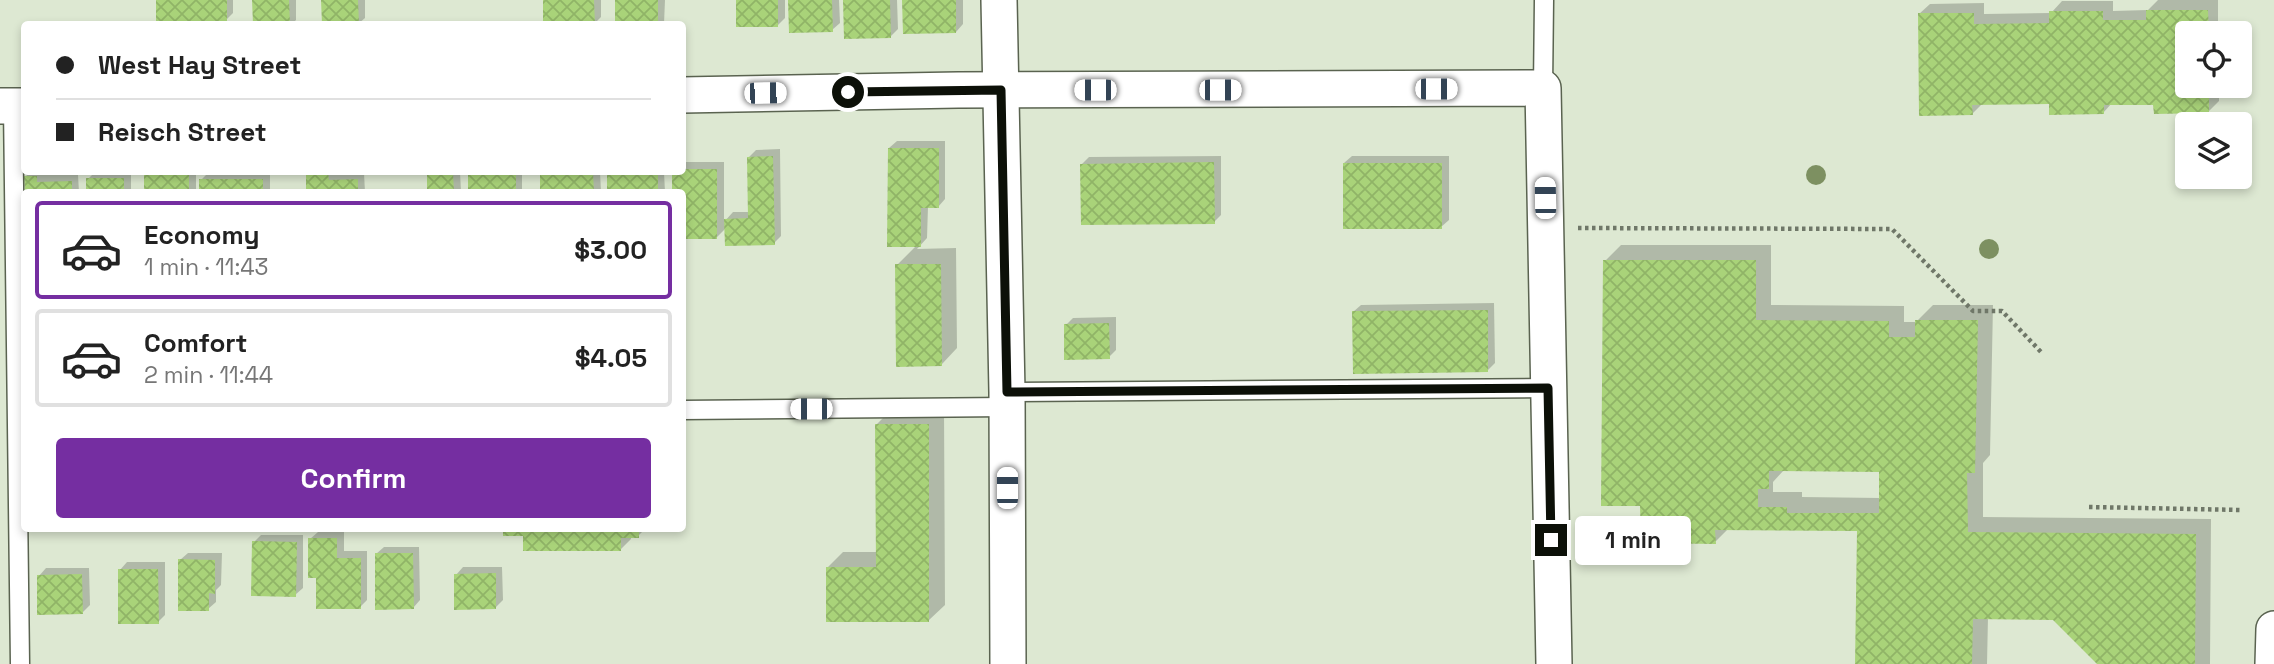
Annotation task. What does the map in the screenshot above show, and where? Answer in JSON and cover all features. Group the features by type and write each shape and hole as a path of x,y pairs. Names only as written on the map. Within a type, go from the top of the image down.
{"street":[{"path":"999,0 1007,399 1008,664"},
{"path":"686,95 1001,90 1543,88 1554,664"},
{"path":"2273,664 2274,629"}],"lane":[{"path":"1543,88 1544,0"},
{"path":"12,106 21,417 20,664"},
{"path":"686,410 1007,399 1548,388"}],"path":[{"path":"1577,228 1892,229 1973,311 2002,311 2042,353"},
{"path":"2090,507 2242,510"}],"building":[{"path":"156,0 227,0 227,21 156,21"},
{"path":"252,0 289,0 290,21 253,21"},
{"path":"321,0 358,0 359,21 322,21"},
{"path":"543,0 594,0 595,21 543,21"},
{"path":"615,0 658,0 658,21 615,21"},
{"path":"736,0 778,0 778,27 736,27"},
{"path":"788,0 832,0 833,32 789,33"},
{"path":"843,0 890,0 891,38 844,39"},
{"path":"902,0 956,0 956,33 903,34"},
{"path":"2146,10 2208,10 2208,21 2175,21 2175,98 2209,98 2209,112 2154,114 2153,105 2104,105 2104,114 2049,115 2049,104 1972,105 1973,115 1919,116 1918,13 1974,13 1974,24 2049,23 2049,11 2103,11 2103,20 2146,20"},
{"path":"888,148 939,148 939,208 921,208 921,247 887,247"},
{"path":"773,156 775,245 725,246 724,219 748,218 747,157"},
{"path":"1214,162 1215,224 1081,225 1080,164"},
{"path":"1343,163 1442,163 1442,229 1343,229"},
{"path":"686,169 717,169 717,239 686,239 686,189 672,189 672,175 686,175"},
{"path":"144,175 189,175 189,189 144,189"},
{"path":"306,175 328,175 329,180 358,179 358,189 306,189"},
{"path":"427,175 453,175 454,189 427,189"},
{"path":"468,175 516,175 516,189 468,189"},
{"path":"540,175 593,175 594,189 540,189"},
{"path":"607,175 658,175 658,189 607,189"},
{"path":"24,176 37,176 37,182 72,181 72,189 25,189"},
{"path":"86,178 124,178 124,189 86,189"},
{"path":"199,179 263,179 263,189 199,189"},
{"path":"1603,260 1756,260 1756,320 1889,321 1889,337 1915,337 1915,320 1978,320 1975,473 1967,473 1968,532 2196,534 2195,664 2097,664 2053,620 1973,619 1972,664 1855,664 1857,531 1715,530 1716,544 1641,543 1640,506 1601,506","holes":["1769,471 1879,472 1879,513 1787,513 1787,507 1758,507 1758,489 1769,489"]},
{"path":"895,264 941,264 942,366 896,367"},
{"path":"1488,310 1488,372 1353,374 1352,311"},
{"path":"1109,323 1110,359 1064,360 1064,324"},
{"path":"875,424 929,424 929,622 826,622 826,567 876,567"},
{"path":"503,532 639,532 639,538 621,538 621,551 523,551 523,536 503,536"},
{"path":"308,538 337,538 337,558 361,558 361,609 316,609 316,578 308,578"},
{"path":"252,541 297,542 296,597 251,596"},
{"path":"375,553 413,553 414,609 375,610"},
{"path":"178,559 215,560 215,594 209,593 209,611 178,611"},
{"path":"118,569 158,569 159,624 118,624"},
{"path":"496,573 496,609 454,610 454,574"},
{"path":"82,574 83,614 37,615 37,575"}],"route":[{"path":"848,92 1001,90 1007,392 1548,388 1551,540"}]}
